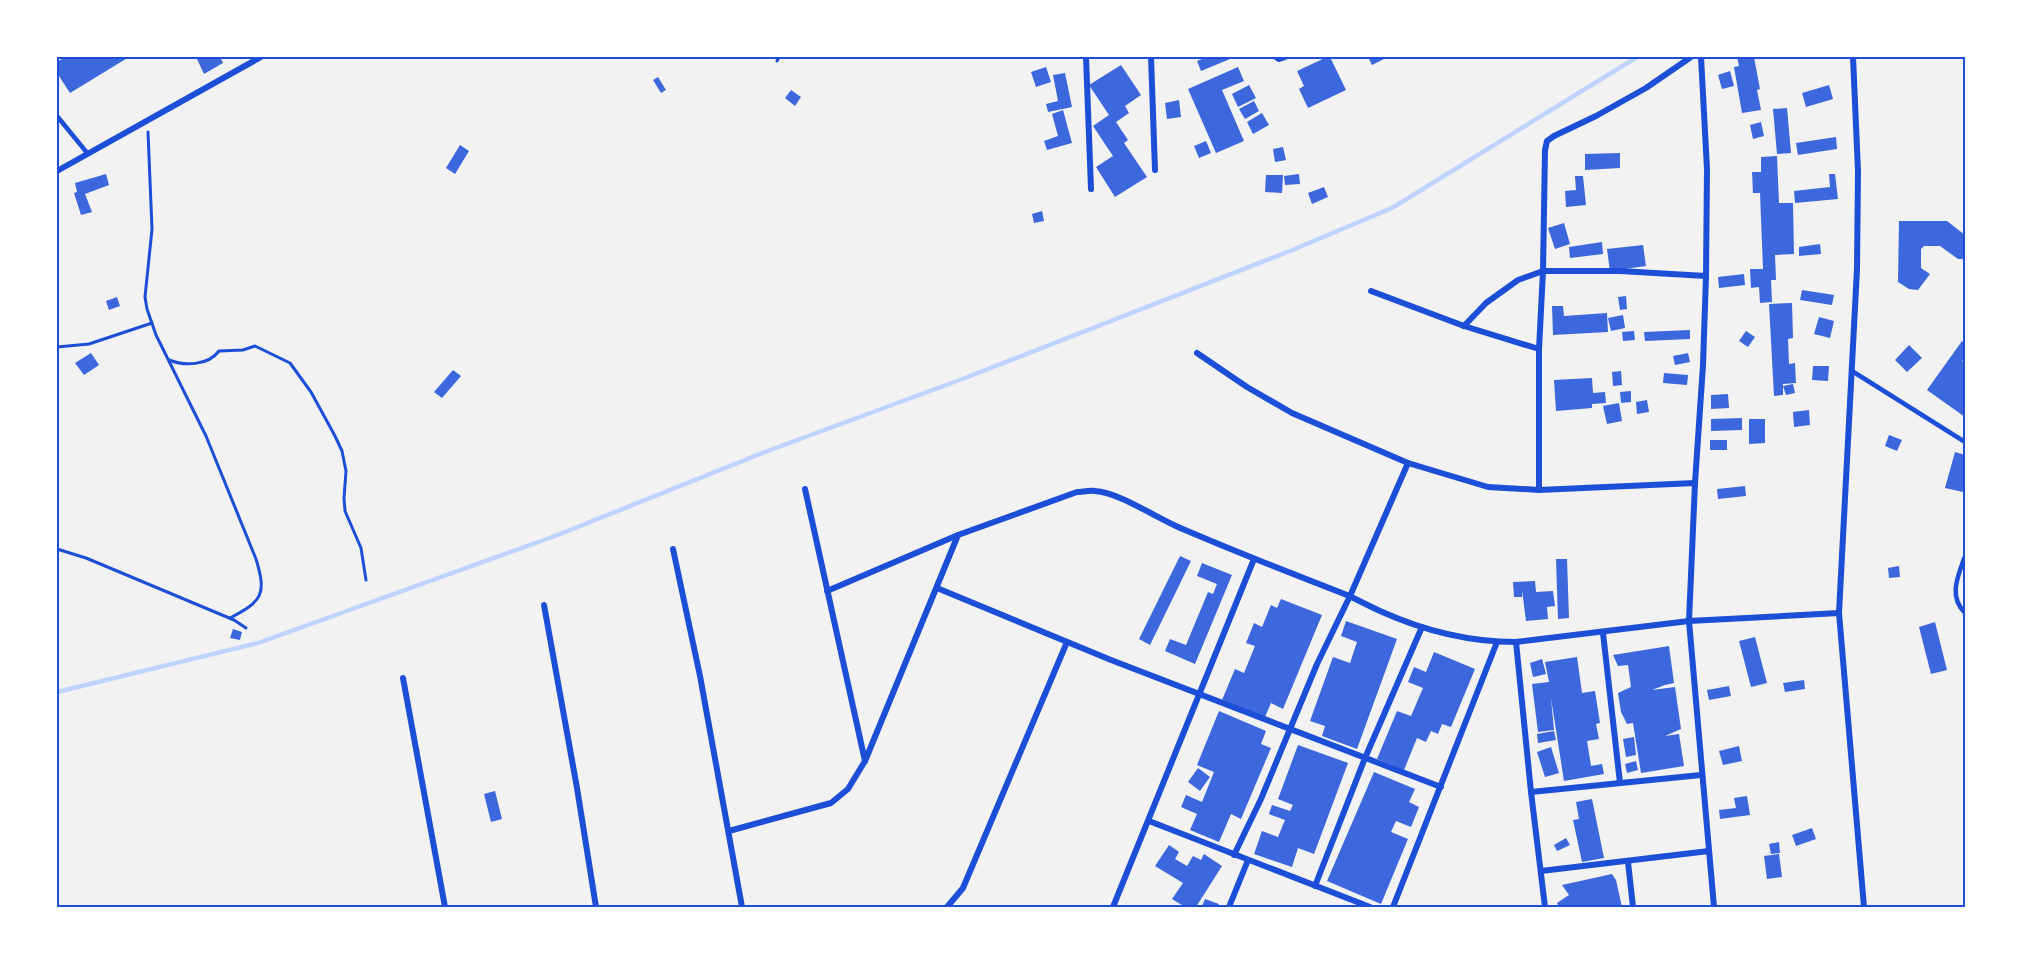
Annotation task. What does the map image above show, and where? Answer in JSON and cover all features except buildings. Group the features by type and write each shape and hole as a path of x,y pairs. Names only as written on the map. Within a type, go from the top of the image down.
{"street":[{"path":"57,171 261,57"},
{"path":"1086,57 1091,189"},
{"path":"1152,57 1155,170"},
{"path":"1276,57 1279,59 1285,57"},
{"path":"1539,490 1539,349 1547,141 1554,135 1596,116 1646,88 1691,57"},
{"path":"1701,57 1707,169 1706,276 1689,621 1714,907"},
{"path":"1853,57 1858,171 1857,269 1839,613 1864,907"},
{"path":"1464,326 1486,303 1518,280 1543,271 1620,271 1706,276"},
{"path":"1371,291 1464,326 1539,349"},
{"path":"1197,353 1247,387 1292,413 1408,463 1488,487 1539,490 1695,483"},
{"path":"1234,855 1408,463"},
{"path":"805,489 865,761"},
{"path":"827,591 958,535 1077,492 1095,491 1111,494 1176,526 1350,596 1381,612 1422,627 1466,638 1516,642 1689,621 1839,613"},
{"path":"729,831 831,803 848,789 865,761 958,535"},
{"path":"673,549 742,907"},
{"path":"1113,907 1254,558"},
{"path":"937,588 1067,642 1441,787"},
{"path":"544,605 596,907"},
{"path":"1315,886 1365,758 1422,627"},
{"path":"1603,633 1620,783"},
{"path":"947,907 963,888 1067,642"},
{"path":"1393,907 1497,642"},
{"path":"1516,642 1545,907"},
{"path":"403,678 445,907"},
{"path":"1531,792 1701,775"},
{"path":"1149,820 1370,907"},
{"path":"1540,871 1709,851"},
{"path":"1228,907 1248,860"},
{"path":"1628,862 1633,907"}],"lane":[{"path":"57,116 88,154"},
{"path":"1852,371 1965,442"},
{"path":"1965,556 1956,582 1956,594 1958,606 1965,613"}],"path":[{"path":"146,121 150,144 148,158 152,229 145,297 152,323 206,436 262,578 261,594 252,606 230,618"},
{"path":"57,347 89,344 152,323"},
{"path":"168,360 178,364 201,363 217,355 219,351 243,350 255,346 272,352 290,363 311,392 342,451 346,471 345,511 361,548 366,580"},
{"path":"57,549 86,558 230,618 246,628"}],"waterway":[{"path":"57,692 258,643 555,536 765,452 965,378 1290,251 1392,208 1637,57"}]}
